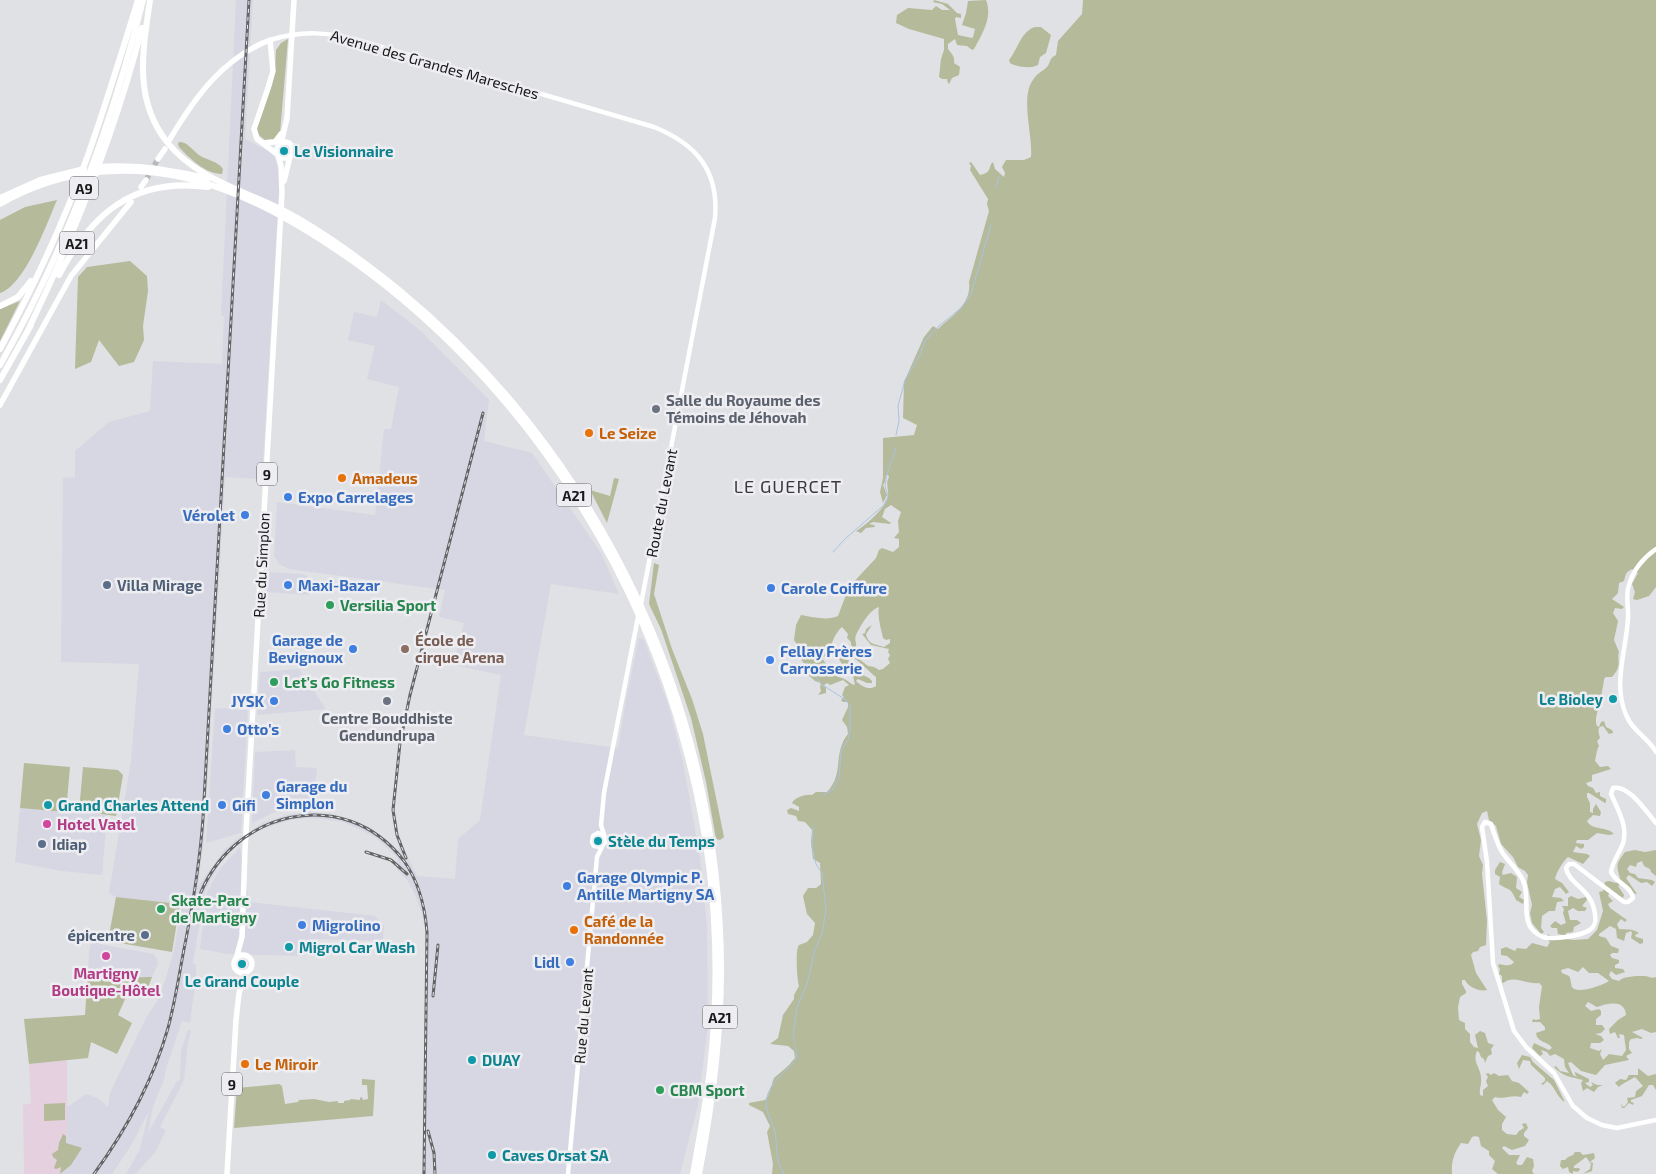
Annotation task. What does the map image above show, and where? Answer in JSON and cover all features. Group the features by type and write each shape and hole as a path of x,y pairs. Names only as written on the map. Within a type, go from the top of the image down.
{"highway":[{"name":"A21","path":"0,306 12,302 21,294 33,279 48,252 88,156 138,0"},
{"name":"A9","path":"0,366 45,280 82,193 110,115 143,0"},
{"name":"A21","path":"150,0 142,64 143,88 149,112 163,138 176,153 216,184"},
{"name":"A9","path":"0,380 29,328 63,256 95,178 125,89 150,0"},
{"name":"A21","path":"0,198 24,186 61,176 119,168 169,170 227,188 299,223 393,293 489,380 558,460 614,551 658,644 678,701 702,790 712,844 721,952 717,1059 699,1174"},
{"name":"A21","path":"0,204 61,176"},
{"name":"A21","path":"29,328 79,240 90,226 108,211 132,196 156,189 216,184"},
{"path":"0,348 25,302 48,252"},
{"name":"A21","path":"499,391 556,469 588,517 609,554 653,648 682,734 702,822 714,923 715,962 714,1017 710,1070 691,1174"}],"main road":[{"name":"9","path":"290,156 293,150 289,144 287,118 294,0"},
{"path":"170,139 200,94 216,75 233,60 258,45 274,39 273,71 254,127 255,134 262,143 283,159 290,156"},
{"path":"262,143 273,142 280,137 288,101"},
{"name":"9","path":"277,155 276,149 280,144 287,118"},
{"path":"262,143 289,144"},
{"path":"158,160 165,149"},
{"name":"Rue du Simplon","path":"236,959 242,937 245,850 282,193 281,166 277,155"},
{"name":"Rue du Simplon","path":"282,193 290,156"},
{"path":"141,187 146,180"},
{"path":"0,405 71,276 131,202"},
{"name":"Rue du Simplon","path":"242,937 248,956"},
{"path":"236,959 242,955 248,956"},
{"name":"9","path":"239,993 246,973 252,966 248,956"},
{"name":"9","path":"226,1174 239,993 234,964 236,959"},
{"path":"236,970 246,973"}],"street":[{"name":"Avenue des Grandes Maresches","path":"274,39 308,33 348,37 560,100"},
{"name":"Route du Levant","path":"560,100 654,127 678,138 690,147 703,162 716,194 715,218 707,267 608,772 600,825 596,834"},
{"path":"1656,549 1642,562 1628,585 1628,619 1620,680 1627,717 1649,741 1656,752"},
{"path":"1656,823 1632,796 1618,787 1612,789 1611,794 1621,815 1625,833 1622,847 1613,863 1612,873 1631,892 1633,898 1628,902 1622,901 1574,864 1569,864 1566,868 1568,874 1587,893 1591,900 1595,922 1592,929 1582,934 1550,938 1537,935 1530,927 1527,919 1525,888 1522,878 1502,852 1494,836 1491,824 1485,822 1482,828 1487,862 1493,963 1514,1031 1524,1044 1557,1077 1574,1108 1590,1120 1615,1128 1656,1120"},
{"name":"Route du Levant","path":"600,825 603,835"},
{"path":"596,834 603,835 606,840 602,847 595,846 591,840 596,834"},
{"name":"Rue du Levant","path":"595,846 598,857"},
{"name":"Rue du Levant","path":"568,1174 598,857 602,847"}],"shaded area":[{"path":"236,0 253,0 245,139 270,152 275,158 280,176 262,479 225,477 204,839 198,886 225,849 241,836 241,842 219,865 205,891 193,963 196,965 196,977 190,1023 182,1021 164,1080 153,1106 148,1133 177,1081 180,1080 181,1051 188,1030 191,1031 184,1080 160,1127 166,1130 156,1151 136,1174 126,1174 140,1149 149,1111 132,1144 112,1174 61,1174 67,1130 67,1107 86,1094 98,1098 108,1107 110,1093 146,1018 158,1000 174,950 182,904 116,897 109,893 131,761 139,664 61,662 63,478 75,477 75,451 109,422 150,411 153,361 222,364 224,316 221,316"},
{"path":"381,300 421,331 489,400 484,441 532,453 601,553 619,594 551,584 524,735 618,748 639,638 644,640 668,704 683,762 700,857 707,926 708,1025 698,1105 680,1174 422,1174 426,933 414,892 407,880 397,869 398,858 376,838 343,822 308,818 291,820 253,833 253,829 262,823 286,815 308,812 341,816 371,828 398,851 400,841 417,876 455,879 458,839 480,820 501,675 453,665 464,623 439,617 445,590 289,569 279,564 274,556 277,502 375,515 384,429 391,429 399,387 367,379 375,346 348,340 354,312 377,317"},
{"path":"267,572 303,574 307,576 310,581 309,595 266,592"},
{"path":"299,669 326,709 257,715 260,672"},
{"path":"215,708 248,710 241,833 206,843"},
{"path":"295,750 296,767 317,768 313,806 275,812 252,823 255,752"},
{"path":"20,808 107,815 102,875 62,871 15,862"},
{"path":"240,847 249,902 375,916 384,926 383,941 315,939 303,956 228,954 200,949 207,892 219,870"},
{"path":"96,937 98,943 104,945 154,954 158,964 152,977 95,977 88,970 88,967 90,946"},
{"path":"67,1060 67,1130 60,1174 24,1174 23,1105 31,1103 29,1064"}],"green space":[{"path":"934,0 948,4 957,13 961,14 961,18 956,17 955,19 958,35 972,38 975,29 962,25 968,1 986,0 988,6 986,25 974,49 957,45 955,39 948,44 948,49 954,57 954,63 960,67 959,75 952,78 949,84 947,79 939,77 944,39 909,29 896,23 897,15 908,8 932,10 936,6 942,10 950,10 942,4 933,2"},
{"path":"1083,0 1656,0 1656,587 1649,596 1637,600 1633,599 1635,592 1632,584 1638,573 1632,569 1626,574 1624,581 1619,583 1618,593 1612,599 1624,607 1622,609 1615,608 1613,613 1618,621 1614,640 1619,652 1619,665 1612,677 1604,679 1602,701 1596,721 1599,727 1601,722 1604,721 1606,727 1612,730 1613,733 1609,734 1603,726 1599,728 1600,738 1597,741 1599,746 1595,761 1600,767 1608,766 1611,769 1592,775 1592,781 1586,783 1596,793 1600,792 1600,796 1606,799 1605,803 1587,793 1590,812 1593,813 1596,804 1601,812 1600,816 1593,815 1587,821 1592,826 1608,830 1614,834 1597,833 1588,840 1577,840 1576,843 1584,844 1584,847 1581,849 1576,846 1573,852 1590,856 1583,864 1568,857 1562,864 1555,879 1562,883 1569,892 1566,894 1560,887 1555,889 1552,897 1561,898 1564,901 1557,902 1555,911 1549,911 1542,916 1541,928 1544,932 1541,934 1532,923 1530,913 1532,905 1527,882 1528,875 1518,867 1513,857 1501,844 1496,826 1489,820 1487,811 1482,813 1477,824 1481,840 1479,856 1483,865 1482,874 1487,921 1486,945 1480,947 1478,951 1473,952 1471,955 1476,973 1487,990 1475,988 1465,980 1462,980 1466,993 1460,997 1458,1007 1459,1020 1465,1023 1465,1029 1470,1034 1470,1042 1474,1047 1478,1048 1475,1035 1480,1031 1485,1033 1488,1043 1494,1045 1491,1049 1492,1054 1488,1056 1485,1063 1477,1051 1476,1062 1481,1074 1480,1095 1483,1096 1483,1090 1488,1086 1486,1074 1488,1073 1491,1075 1494,1073 1499,1076 1508,1075 1512,1081 1519,1083 1529,1092 1527,1094 1524,1092 1521,1097 1495,1097 1492,1100 1498,1110 1506,1117 1502,1124 1502,1130 1507,1134 1516,1135 1524,1128 1522,1124 1526,1123 1528,1128 1524,1136 1529,1140 1525,1146 1512,1150 1504,1146 1502,1148 1509,1155 1520,1155 1516,1163 1518,1165 1522,1165 1527,1157 1533,1159 1534,1166 1532,1171 1534,1174 1498,1174 1492,1169 1495,1161 1489,1155 1489,1151 1481,1146 1479,1137 1475,1136 1472,1137 1468,1144 1461,1143 1455,1154 1452,1174 772,1174 773,1164 767,1132 770,1126 763,1112 749,1105 749,1103 765,1100 774,1078 795,1058 794,1051 788,1046 770,1044 778,1038 783,1015 794,999 799,986 797,953 799,945 807,942 813,935 815,923 807,914 803,896 808,888 816,888 821,884 820,863 813,859 812,830 805,822 798,821 796,816 788,814 787,810 791,808 799,811 799,807 792,803 798,798 812,795 816,792 827,792 836,778 843,741 848,734 847,727 842,720 848,707 848,702 841,700 844,697 842,695 845,687 849,685 843,680 830,685 827,683 824,685 826,693 818,695 821,691 821,683 815,681 806,673 794,640 796,625 801,615 815,618 838,616 849,587 876,558 879,550 882,548 893,552 899,547 899,539 894,538 899,532 898,521 901,512 891,505 885,509 882,517 890,524 873,522 869,524 875,527 866,528 861,533 856,531 875,516 887,500 888,475 886,475 883,485 887,495 883,503 880,492 883,478 883,438 914,435 917,425 903,418 904,382 924,337 933,326 938,329 955,314 967,297 969,282 989,211 988,199 970,170 971,166 969,163 971,162 980,175 988,171 993,162 995,169 1004,177 1005,173 1002,167 1006,160 1024,160 1031,157 1027,106 1029,87 1034,78 1047,67 1051,59 1056,55 1058,41 1082,14","holes":["879,607 879,622 883,638 886,640 890,639 890,643 884,647 873,644 866,634 872,625 862,634 871,645 889,649 890,655 888,659 890,663 879,670 868,666 854,655 850,656 860,662 876,677 876,686 868,688 858,683 856,681 858,679 867,683 872,683 872,681 859,673 853,663 842,658 835,658 839,659 842,664 836,664 835,666 852,671 855,685 830,673 826,669 826,664 822,658 829,654 833,640 839,630 842,627 848,634 847,638 854,648 856,647 855,638 862,623 868,615"]},
{"path":"1035,27 1041,27 1051,35 1046,53 1040,57 1038,65 1024,67 1010,63 1009,60 1023,36"},
{"path":"288,39 280,133 275,139 265,140 259,135 257,128 272,85 275,72 276,50 281,43"},
{"path":"179,142 185,143 199,155 218,164 223,169 222,174 204,169 179,147"},
{"path":"57,200 26,266 9,288 0,293 0,220 25,207"},
{"path":"130,261 147,276 148,291 143,326 144,340 134,362 119,366 99,340 91,362 75,369 78,277 87,267"},
{"path":"20,301 0,341 0,309"},
{"path":"614,478 619,479 607,523 590,490 610,496"},
{"path":"654,563 659,565 654,594 703,734 724,837 720,840 716,839 706,782 691,718 661,629 649,604"},
{"path":"24,763 70,767 66,812 20,808"},
{"path":"83,767 118,770 123,775 116,816 79,811"},
{"path":"1656,850 1656,876 1650,869 1644,866 1642,861 1637,863 1636,867 1630,865 1627,869 1638,878 1655,882 1652,886 1647,882 1641,883 1629,875 1626,878 1637,894 1632,893 1623,883 1618,886 1624,895 1623,898 1610,891 1608,896 1613,901 1608,904 1610,908 1627,920 1625,922 1621,919 1617,924 1619,929 1636,931 1639,933 1635,935 1636,937 1643,939 1643,943 1640,944 1631,938 1631,931 1626,933 1624,941 1617,938 1616,929 1610,926 1599,936 1606,938 1611,946 1619,949 1618,953 1610,955 1612,958 1619,960 1615,968 1623,969 1625,972 1616,975 1611,971 1609,975 1612,979 1619,981 1630,977 1656,977 1656,1032 1651,1033 1642,1029 1632,1032 1643,1038 1631,1039 1629,1042 1629,1049 1632,1053 1626,1056 1629,1060 1605,1065 1596,1075 1581,1071 1571,1062 1568,1063 1573,1075 1577,1077 1575,1072 1589,1079 1589,1082 1585,1083 1590,1087 1593,1085 1591,1082 1603,1085 1594,1092 1587,1088 1583,1091 1581,1083 1583,1080 1564,1075 1554,1067 1556,1066 1560,1071 1569,1073 1565,1067 1564,1059 1555,1054 1550,1056 1547,1052 1541,1050 1543,1054 1540,1056 1532,1048 1534,1043 1549,1050 1552,1048 1538,1039 1536,1033 1545,1030 1545,1027 1540,1022 1532,1022 1533,1019 1540,1019 1539,1007 1542,986 1539,983 1511,979 1503,983 1498,966 1499,964 1513,964 1514,962 1507,956 1501,955 1501,949 1506,947 1515,951 1517,948 1526,949 1532,943 1547,947 1550,942 1546,939 1548,934 1555,940 1565,939 1563,935 1558,934 1557,928 1550,926 1555,921 1561,925 1566,923 1562,906 1568,906 1568,898 1571,896 1578,899 1586,897 1587,900 1582,906 1587,908 1585,911 1578,911 1573,908 1568,911 1570,920 1577,920 1581,923 1574,927 1573,932 1566,933 1566,939 1588,939 1597,930 1603,911 1599,892 1603,891 1605,882 1616,883 1620,878 1618,865 1625,852","holes":["1583,967 1589,973 1598,973 1609,981 1590,989 1575,989 1572,987 1569,976 1562,973 1561,970 1568,968 1578,972","1588,1002 1597,1007 1606,1004 1619,1004 1623,1006 1626,1015 1609,1029 1610,1034 1615,1032 1618,1038 1620,1038 1619,1034 1624,1035 1626,1050 1622,1056 1609,1054 1603,1060 1600,1054 1602,1049 1599,1051 1590,1048 1591,1043 1600,1043 1604,1040 1601,1036 1595,1034 1601,1033 1605,1029 1602,1025 1596,1025 1596,1019 1601,1015 1601,1011 1599,1009 1591,1011 1585,1006"]},
{"path":"1500,862 1505,864 1502,872 1503,875 1511,873 1517,877 1516,888 1522,892 1519,897 1524,900 1523,904 1516,900 1511,891 1499,884 1500,877 1495,874 1495,870"},
{"path":"116,897 180,904 172,952 108,941"},
{"path":"88,970 95,977 102,978 152,977 147,990 130,988 118,1015 132,1023 117,1054 91,1042 88,1058 29,1064 24,1019 85,1015"},
{"path":"1522,1055 1530,1057 1533,1062 1554,1080 1565,1102 1547,1081 1543,1085 1541,1084 1545,1081 1545,1078 1531,1065 1530,1061 1523,1060 1519,1069 1517,1063"},
{"path":"1638,1068 1648,1076 1656,1074 1656,1090 1653,1085 1649,1085 1642,1096 1631,1100 1634,1103 1633,1105 1629,1103 1624,1108 1622,1108 1621,1103 1623,1107 1625,1106 1628,1102 1627,1098 1635,1097 1636,1091 1643,1086 1635,1077 1619,1087 1615,1083 1620,1079 1626,1080 1629,1075 1638,1075"},
{"path":"362,1079 375,1080 373,1116 234,1128 237,1088 279,1084 282,1086 285,1104 298,1102 299,1100 314,1099 344,1103 344,1101 351,1099 360,1100 362,1097 363,1100 368,1099 367,1085 362,1085"},
{"path":"65,1103 65,1120 44,1121 44,1104"},
{"path":"63,1134 66,1136 66,1143 82,1148 71,1165 60,1174 61,1167 54,1168 57,1160 52,1154 58,1150"},
{"path":"1575,1152 1580,1152 1583,1155 1594,1153 1595,1158 1590,1162 1593,1163 1592,1171 1583,1174 1590,1169 1591,1164 1586,1157 1574,1166 1574,1168 1579,1168 1580,1170 1577,1172 1573,1171 1573,1174 1569,1172 1568,1167 1563,1169 1560,1166 1561,1160 1565,1160"}],"waterway":[{"path":"996,188 999,177"},
{"path":"896,435 899,421 898,406 905,380 920,355 925,341 939,326 961,308 971,294 991,225"},
{"path":"833,552 884,505 888,496 885,486 887,474 896,447"},
{"path":"806,661 821,684 846,700 850,706 850,730 848,740 841,751 839,778 832,790 823,795"},
{"path":"795,1042 793,1036 797,1007 807,984 815,949 822,934 826,910 822,873 816,864 812,847 813,826"},
{"path":"784,1174 778,1158 775,1132 766,1102 771,1087 797,1058 795,1045"}],"tunnel":[{"path":"146,180 158,159"}],"railway":[{"path":"94,1174 128,1122 155,1067 168,1028 176,995 192,909 203,818 249,0"},
{"path":"406,858 397,835 393,810 400,743 410,695 483,413"},
{"path":"198,900 213,870 235,845 261,828 290,818 321,815 351,821 379,836 404,861 414,877 420,895 425,913 427,932 424,1174"},
{"path":"366,852 391,860 407,874"},
{"path":"433,996 438,945"},
{"path":"428,1131 434,1153 435,1174"}],"place":[{"name":"Le Visionnaire","path":"284,151"},
{"name":"Salle du Royaume des Témoins de Jéhovah","path":"656,409"},
{"name":"Le Seize","path":"589,433"},
{"name":"Amadeus","path":"342,478"},
{"name":"Expo Carrelages","path":"288,497"},
{"name":"Vérolet","path":"245,515"},
{"name":"Villa Mirage","path":"107,585"},
{"name":"Maxi-Bazar","path":"288,585"},
{"name":"Carole Coiffure","path":"771,588"},
{"name":"Versilia Sport","path":"330,605"},
{"name":"Garage de Bevignoux","path":"353,649"},
{"name":"École de cirque Arena","path":"405,649"},
{"name":"Fellay Frères Carrosserie","path":"770,660"},
{"name":"Let's Go Fitness","path":"274,682"},
{"name":"Le Bioley","path":"1613,699"},
{"name":"JYSK","path":"274,701"},
{"name":"Centre Bouddhiste Gendundrupa","path":"387,701"},
{"name":"Otto's","path":"227,729"},
{"name":"Garage du Simplon","path":"266,795"},
{"name":"Grand Charles Attend","path":"48,805"},
{"name":"Gifi","path":"222,805"},
{"name":"Hotel Vatel","path":"47,824"},
{"name":"Stèle du Temps","path":"598,841"},
{"name":"Idiap","path":"42,844"},
{"name":"Garage Olympic P. Antille Martigny SA","path":"567,886"},
{"name":"Skate-Parc de Martigny","path":"161,909"},
{"name":"Migrolino","path":"302,925"},
{"name":"Café de la Randonnée","path":"574,930"},
{"name":"épicentre","path":"145,935"},
{"name":"Migrol Car Wash","path":"289,947"},
{"name":"Martigny Boutique-Hôtel","path":"106,956"},
{"name":"Lidl","path":"570,962"},
{"name":"Le Grand Couple","path":"242,964"},
{"name":"DUAY","path":"472,1060"},
{"name":"Le Miroir","path":"245,1064"},
{"name":"CBM Sport","path":"660,1090"},
{"name":"Caves Orsat SA","path":"492,1155"}],"district":[{"name":"LE GUERCET","path":"788,486"}]}
